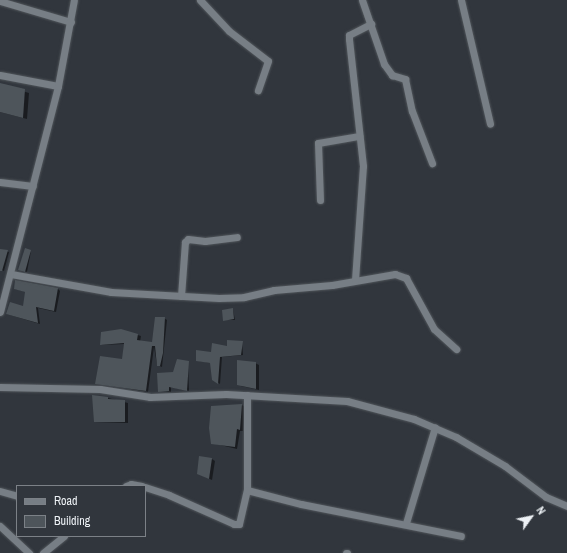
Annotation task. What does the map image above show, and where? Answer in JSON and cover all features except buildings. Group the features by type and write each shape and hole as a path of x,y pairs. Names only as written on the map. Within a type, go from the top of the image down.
{"street":[{"path":"0,312 58,86 74,0"},
{"path":"200,0 230,31 268,61 258,90"},
{"path":"362,0 390,74 405,79 412,111 432,163"},
{"path":"460,0 490,124"},
{"path":"0,1 71,22"},
{"path":"355,280 363,188 349,35 371,24"},
{"path":"0,75 58,86"},
{"path":"320,200 318,143 359,136"},
{"path":"0,182 33,186"},
{"path":"181,296 185,242 188,239 205,241 237,237"},
{"path":"10,274 111,292 181,296 244,297 258,292 332,285 395,274 406,278 434,329 456,349"},
{"path":"0,387 100,389 150,397 247,395 347,401 435,427 477,448 546,497 567,506"},
{"path":"146,487 236,525 240,522 247,490 247,395"},
{"path":"406,523 435,427"},
{"path":"247,490 301,504 406,523 461,536"},
{"path":"0,491 16,496"},
{"path":"0,526 29,553"},
{"path":"44,553 63,537"}]}
